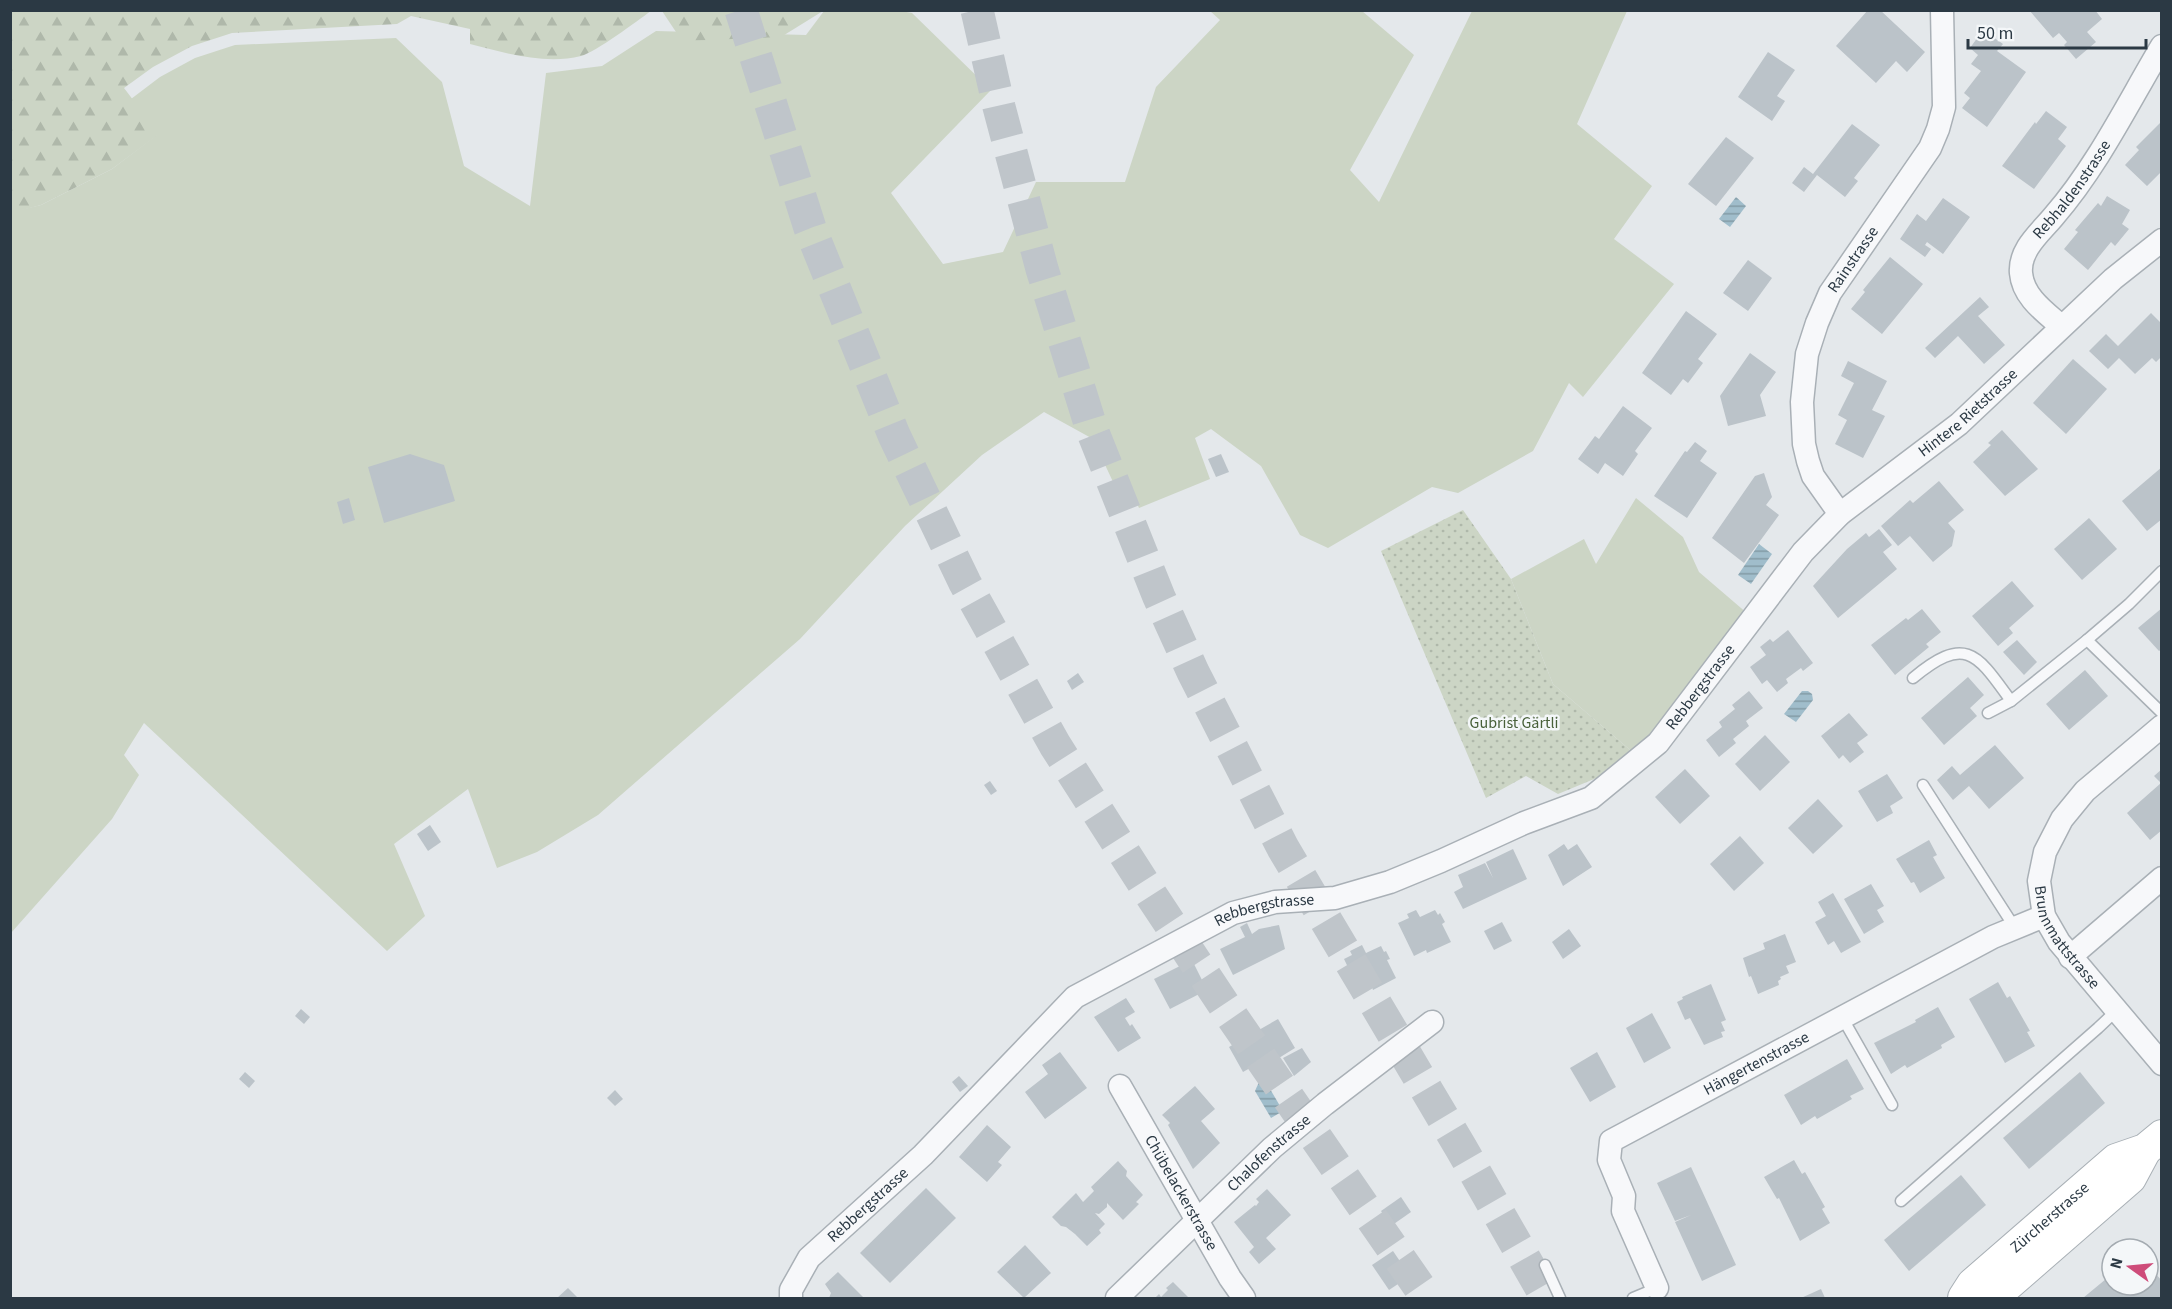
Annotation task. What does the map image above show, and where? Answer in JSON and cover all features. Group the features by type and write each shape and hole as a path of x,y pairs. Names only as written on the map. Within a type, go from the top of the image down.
{"main road":[{"name":"Zürcherstrasse","path":"1964,1299 1972,1284 2116,1160 2153,1143"},
{"name":"Zürcherstrasse","path":"1992,1299 2130,1178 2153,1143"}],"street":[{"name":"Rainstrasse","path":"1840,514 1813,476 1804,444 1802,402 1808,354 1817,323 1830,293 1930,148 1938,129 1944,107 1942,10"},
{"name":"Rebhaldenstrasse","path":"2061,326 2032,299 2025,288 2021,273 2022,258 2031,242 2072,195 2092,166 2162,46"},
{"name":"Hintere Rietstrasse","path":"1777,588 1803,552 1840,514 1959,424 1997,390 2061,326 2113,279 2162,240"},
{"name":"Rebbergstrasse","path":"791,1299 791,1290 809,1258 923,1155 1076,997 1233,913 1275,902 1335,898 1390,882 1524,823 1591,798 1658,743 1777,588"},
{"name":"Brunnmattstrasse","path":"2162,726 2085,791 2062,819 2045,852 2039,881 2044,916 2058,942 2162,1064"},
{"path":"2070,957 2162,878"},
{"name":"Hängertenstrasse","path":"1657,1288 1623,1210 1624,1196 1609,1160 1611,1142 1993,937 2044,916"},
{"name":"Chalofenstrasse","path":"1117,1299 1272,1148 1316,1111 1432,1022"},
{"name":"Chübelackerstrasse","path":"1120,1086 1197,1222 1244,1299"}],"lane":[{"path":"1988,713 2011,701 2087,640 2129,604 2162,570"},
{"path":"2087,640 2162,713"},
{"path":"1913,678 1932,662 1956,653 1974,656 1985,665 2011,701"},
{"path":"1923,785 2015,928"},
{"path":"1901,1201 2116,1011"},
{"path":"1842,1017 1892,1105"},
{"path":"1545,1265 1560,1299"},
{"path":"1633,1299 1657,1288"}],"green space":[{"path":"896,10 912,13 991,90 891,193 943,264 1003,252 1036,182 1125,182 1156,87 1220,20 1210,11 1362,11 1414,55 1350,170 1379,202 1472,11 1627,11 1577,124 1652,186 1614,239 1674,284 1583,397 1569,383 1533,451 1458,493 1432,487 1328,548 1300,535 1261,466 1211,429 1195,438 1210,479 1139,508 1127,481 1114,484 1093,439 1044,412 982,455 905,526 800,639 598,815 537,852 497,868 468,789 394,844 425,916 387,951 144,723 124,755 139,775 112,819 11,933 11,212 41,205 112,169 158,134 131,99 160,77 195,58 235,45 396,38 442,82 464,166 530,206 546,73 602,66 656,31 806,35 824,11"},
{"path":"10,11 651,11 588,53 553,59 525,57 470,44 470,29 411,16 397,24 232,33 192,46 153,67 124,88 159,134 112,169 41,205 11,213"},
{"path":"662,11 823,11 781,37 682,41"},
{"path":"1636,498 1683,537 1699,572 1748,614 1636,755 1553,684 1511,579 1584,539 1596,564"},
{"name":"Gubrist Gärtli","path":"1463,510 1511,579 1553,684 1636,755 1611,772 1558,794 1526,776 1486,798 1381,551"}],"water":[{"path":"1736,197 1746,206 1730,227 1719,219"},
{"path":"1759,544 1772,554 1751,584 1738,575"},
{"path":"1802,691 1812,694 1813,700 1796,722 1784,714"},
{"path":"1259,1082 1267,1084 1283,1111 1271,1118 1255,1091"}],"building":[{"path":"1868,10 1880,10 1925,52 1907,72 1896,61 1876,83 1836,46"},
{"path":"2029,10 2095,10 2102,19 2087,32 2096,42 2076,59 2064,45 2067,42 2059,33 2053,38"},
{"path":"1983,30 2003,44 1997,51 2026,72 1987,127 1962,108 1970,98 1964,93 1981,71 1971,64 1978,55 1970,48"},
{"path":"1768,52 1795,70 1777,96 1785,101 1772,121 1738,97"},
{"path":"2046,111 2067,127 2058,139 2066,146 2034,189 2002,166"},
{"path":"2162,121 2162,171 2147,186 2125,165 2139,150 2136,147"},
{"path":"1852,124 1880,145 1854,178 1858,181 1845,197 1817,175 1804,192 1792,183 1804,167 1813,174"},
{"path":"1726,137 1754,158 1716,206 1688,184"},
{"path":"2107,196 2130,210 2122,224 2129,229 2115,246 2111,242 2088,270 2064,249 2078,232 2075,230 2098,203 2101,206"},
{"path":"1943,198 1970,217 1943,254 1927,242 1925,245 1931,249 1925,257 1900,239 1917,214 1926,221"},
{"path":"1890,257 1923,284 1882,334 1851,309 1865,292 1863,290"},
{"path":"1748,260 1772,278 1748,311 1723,293"},
{"path":"1980,297 1989,307 1978,316 2005,345 1984,364 1958,336 1935,358 1925,348"},
{"path":"1686,311 1717,334 1698,359 1703,363 1688,383 1683,379 1671,395 1642,373"},
{"path":"2151,313 2162,324 2162,356 2156,362 2152,358 2135,374 2119,358 2108,369 2089,351 2106,334 2118,346"},
{"path":"1750,353 1776,372 1760,395 1766,416 1728,426 1720,396"},
{"path":"2073,359 2107,389 2066,434 2033,403"},
{"path":"1848,361 1887,381 1872,410 1885,416 1863,458 1835,444 1847,420 1838,415 1854,383 1841,376"},
{"path":"1623,406 1652,428 1635,451 1638,454 1623,476 1605,463 1598,474 1578,459 1595,436 1599,439"},
{"path":"2002,430 2038,469 2005,496 1973,462 1991,445 1988,443"},
{"path":"1695,442 1707,451 1700,461 1717,473 1687,518 1654,496 1685,451 1687,452"},
{"path":"410,454 444,465 455,501 384,523 368,467"},
{"path":"1221,454 1229,472 1216,477 1208,459"},
{"path":"2162,467 2162,519 2147,531 2122,501"},
{"path":"1764,473 1772,497 1766,505 1779,515 1744,563 1712,538 1755,476"},
{"path":"1939,481 1964,510 1948,523 1955,531 1952,546 1933,562 1910,536 1898,546 1881,526 1910,500 1913,503"},
{"path":"349,498 355,520 343,524 337,502"},
{"path":"2089,518 2117,549 2082,580 2054,549"},
{"path":"1879,529 1892,545 1883,552 1897,569 1838,618 1813,586 1847,549 1866,533 1869,537"},
{"path":"2012,581 2034,606 2009,628 2013,633 1998,646 1972,616"},
{"path":"2162,608 2162,649 2159,651 2138,628"},
{"path":"1922,609 1941,632 1926,644 1929,647 1895,675 1871,645 1906,618 1908,620"},
{"path":"1788,630 1813,663 1803,671 1801,668 1786,679 1788,683 1777,692 1767,680 1762,684 1750,667 1766,655 1760,647 1770,639 1773,642"},
{"path":"2017,640 2037,662 2024,675 2003,652"},
{"path":"2085,670 2108,696 2069,730 2046,704"},
{"path":"1078,673 1084,682 1072,690 1067,681"},
{"path":"1968,677 1984,695 1970,708 1977,716 1944,745 1921,718"},
{"path":"1749,691 1763,708 1746,721 1749,726 1733,739 1736,743 1719,757 1706,740 1722,727 1719,722 1735,709 1732,705"},
{"path":"1849,713 1868,735 1857,743 1864,752 1850,763 1843,755 1839,759 1821,736"},
{"path":"1765,735 1790,762 1760,791 1735,764"},
{"path":"1995,745 2024,778 1989,809 1969,786 1953,800 1937,780 1952,766 1960,775"},
{"path":"1685,769 1710,796 1680,824 1655,797"},
{"path":"2162,769 2162,830 2150,840 2127,813 2161,783 2154,776"},
{"path":"1887,774 1903,798 1890,806 1893,813 1877,822 1858,791"},
{"path":"990,781 997,791 991,795 984,785"},
{"path":"1818,799 1843,826 1813,854 1788,828"},
{"path":"430,825 441,842 428,851 417,834"},
{"path":"1740,836 1764,863 1734,891 1710,864"},
{"path":"1929,840 1937,855 1933,857 1945,878 1920,893 1896,859"},
{"path":"1564,844 1568,850 1577,844 1592,867 1563,886 1548,855"},
{"path":"1513,849 1527,879 1463,909 1454,892 1463,887 1458,875 1485,863 1493,878 1486,862"},
{"path":"1871,884 1884,906 1877,910 1884,922 1864,934 1844,899"},
{"path":"1833,893 1861,942 1841,953 1834,941 1828,945 1815,922 1826,916 1818,902"},
{"path":"1416,910 1420,917 1435,910 1438,915 1440,913 1445,922 1442,924 1451,942 1414,956 1398,923 1409,918 1407,914"},
{"path":"1502,922 1512,941 1494,950 1484,931"},
{"path":"1247,923 1252,934 1259,929 1279,925 1285,949 1233,975 1220,949 1245,937 1240,927"},
{"path":"1569,929 1581,946 1563,959 1552,942"},
{"path":"1785,934 1796,962 1786,966 1789,973 1780,977 1779,985 1758,994 1743,958 1765,949 1763,943"},
{"path":"1362,945 1366,953 1381,946 1390,959 1387,960 1396,978 1373,990 1372,987 1360,992 1344,959 1352,955 1350,951"},
{"path":"1192,960 1207,990 1170,1009 1154,979"},
{"path":"1998,982 2007,998 2010,996 2030,1031 2027,1032 2035,1046 2005,1063 1969,999"},
{"path":"1711,984 1726,1020 1721,1022 1725,1031 1721,1032 1723,1037 1704,1045 1690,1018 1685,1020 1677,1002 1683,999 1682,997"},
{"path":"1126,998 1135,1012 1125,1018 1141,1038 1118,1052 1094,1017"},
{"path":"1938,1007 1955,1037 1941,1045 1942,1048 1907,1068 1905,1065 1891,1074 1874,1043 1916,1022 1915,1020"},
{"path":"301,1009 310,1017 304,1024 295,1016"},
{"path":"1652,1013 1671,1048 1644,1063 1626,1028"},
{"path":"1278,1019 1295,1048 1269,1064 1266,1059 1243,1072 1229,1047"},
{"path":"1302,1048 1311,1062 1294,1076 1283,1058"},
{"path":"1060,1052 1087,1088 1045,1119 1025,1092 1048,1074 1042,1065"},
{"path":"1597,1052 1616,1087 1590,1102 1570,1068"},
{"path":"1847,1059 1864,1089 1850,1096 1852,1099 1817,1119 1815,1116 1801,1125 1784,1095"},
{"path":"245,1072 255,1081 249,1088 239,1079"},
{"path":"2080,1072 2105,1103 2029,1169 2003,1138"},
{"path":"959,1076 968,1086 960,1092 952,1082"},
{"path":"1195,1086 1215,1109 1201,1121 1220,1143 1193,1169 1168,1125 1170,1123 1162,1115"},
{"path":"615,1090 623,1099 615,1106 607,1098"},
{"path":"987,1125 1011,1147 998,1162 1002,1165 987,1182 959,1157"},
{"path":"1794,1160 1802,1174 1805,1172 1825,1207 1822,1209 1830,1223 1800,1241 1779,1198 1777,1199 1764,1177"},
{"path":"1118,1161 1127,1171 1126,1176 1143,1195 1136,1202 1139,1204 1123,1220 1107,1203 1107,1207 1099,1214 1095,1213 1105,1224 1099,1230 1101,1233 1087,1246 1052,1217 1076,1193 1083,1202 1094,1191 1091,1187"},
{"path":"1691,1167 1736,1265 1702,1281 1675,1222 1691,1215 1675,1221 1657,1183"},
{"path":"1961,1175 1986,1205 1909,1271 1884,1240"},
{"path":"926,1188 956,1218 890,1283 860,1253"},
{"path":"1267,1189 1291,1215 1266,1238 1276,1249 1259,1264 1249,1252 1254,1247 1234,1222 1256,1206 1259,1202 1256,1199"},
{"path":"1401,1197 1411,1212 1391,1226 1381,1211"},
{"path":"1025,1245 1051,1273 1024,1298 997,1272"},
{"path":"1393,1251 1410,1276 1389,1290 1372,1265"},
{"path":"838,1272 864,1298 829,1298 831,1293 825,1284"},
{"path":"2160,1279 2162,1281 2162,1298 2083,1298 2100,1284 2100,1297 2160,1297"},
{"path":"1173,1282 1189,1298 1155,1298 1159,1294 1161,1297"},
{"path":"568,1288 578,1298 557,1298"},
{"path":"1821,1289 1825,1298 1801,1298"}],"tunnel":[{"path":"741,10 810,228 894,435 965,583 1055,745 1153,898 1226,1008 1427,1298"},
{"path":"977,10 999,107 1042,269 1092,430 1159,597 1193,672 1283,848 1547,1298"}]}
